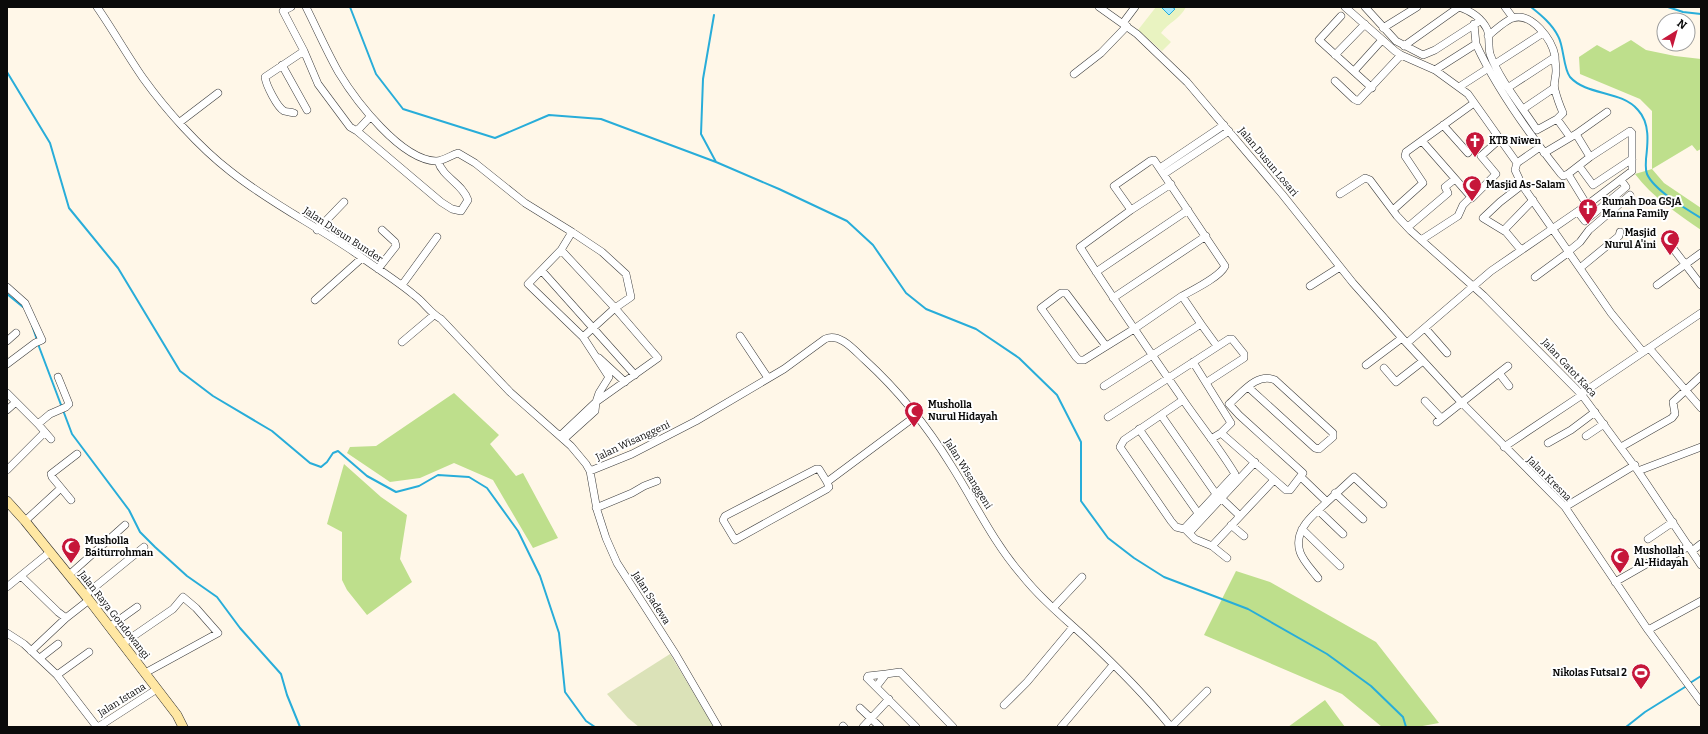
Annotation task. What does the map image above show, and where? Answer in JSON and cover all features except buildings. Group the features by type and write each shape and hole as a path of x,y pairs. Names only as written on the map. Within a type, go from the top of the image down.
{"street":[{"name":"Jalan Dusun Bunder","path":"97,7 143,78 180,122 210,154 230,171 279,206 362,258 416,296 434,315 441,319 510,392 562,438 581,458 590,471"},
{"path":"291,7 283,11 304,51 318,84 350,127 357,131 441,202 452,209 461,211 468,200 465,192 440,170 438,161"},
{"path":"306,7 339,73 370,117 395,141 415,155 438,161 442,161 458,153 475,163 525,203 602,252 626,274 630,297 615,308 583,337"},
{"name":"Jalan Dusun Losari","path":"1099,7 1125,24 1187,82 1340,267 1405,341"},
{"path":"1074,74 1101,52 1125,24 1135,7"},
{"path":"1345,7 1401,55 1435,70 1468,94 1517,163"},
{"path":"1365,7 1396,41 1423,55 1434,50 1477,23"},
{"path":"1383,28 1417,7"},
{"path":"1404,46 1459,7 1471,11 1477,23 1487,30 1490,53 1495,64 1537,130 1557,119 1563,113 1554,88 1556,71 1555,58 1551,45 1543,33 1527,19 1513,18 1488,36"},
{"path":"1505,7 1513,18"},
{"path":"1341,16 1319,40 1372,88"},
{"path":"1366,365 1425,328 1496,267 1578,212 1632,171 1632,133 1630,131 1563,176 1542,150 1488,69 1476,44 1477,23"},
{"path":"1335,55 1365,24"},
{"path":"1495,64 1543,33"},
{"path":"1354,71 1382,40"},
{"path":"1435,70 1476,44"},
{"path":"294,113 283,110 265,83 265,77 304,51"},
{"path":"1335,81 1356,101 1361,100 1401,55"},
{"path":"1509,86 1555,58"},
{"path":"282,65 307,110"},
{"path":"1459,87 1488,69"},
{"path":"1523,109 1554,88"},
{"path":"180,122 218,93"},
{"path":"1393,210 1423,182 1405,154 1474,103"},
{"path":"1607,112 1573,135 1517,163 1515,170 1522,185 1610,313 1701,408"},
{"path":"357,131 370,117"},
{"path":"1557,119 1573,135 1590,157"},
{"path":"1162,171 1224,125"},
{"path":"1443,125 1468,153"},
{"path":"1162,171 1229,131"},
{"path":"1421,240 1458,216 1463,205 1496,174 1481,156 1500,139"},
{"path":"1422,141 1471,197"},
{"path":"1579,166 1593,185 1632,159"},
{"path":"1106,346 1066,293 1061,293 1041,308 1078,359 1084,360 1134,329 1225,268 1206,236 1155,161 1152,160 1114,186 1131,210"},
{"path":"1568,174 1587,205"},
{"name":"Jalan Gatot Kaca","path":"1340,194 1367,178 1370,180 1408,227 1473,286 1541,352 1581,394 1595,412 1636,468 1701,565"},
{"path":"1408,227 1448,193 1445,187 1455,179"},
{"path":"1578,212 1585,221 1626,187 1621,180"},
{"path":"1170,184 1080,247 1134,329 1235,474 1219,496 1198,513 1187,531"},
{"path":"1521,250 1504,230 1484,217 1522,185"},
{"path":"1535,277 1569,252 1580,242 1589,230 1630,195"},
{"path":"1504,230 1533,200"},
{"path":"318,230 344,202"},
{"path":"1096,272 1188,210"},
{"path":"378,269 396,246 395,242 382,230"},
{"path":"572,232 561,250 528,284 583,337 609,377"},
{"path":"1580,268 1619,236 1620,232"},
{"path":"1113,298 1206,236"},
{"path":"402,286 437,237"},
{"path":"1672,247 1701,285"},
{"path":"561,250 615,308 658,358 635,376 596,402"},
{"path":"1656,285 1701,253"},
{"path":"315,300 362,258"},
{"path":"1310,286 1340,267"},
{"path":"542,271 635,376"},
{"path":"7,286 26,303 42,340 7,364"},
{"path":"1182,296 1217,346"},
{"path":"1504,447 1701,313"},
{"path":"402,342 434,315"},
{"path":"1104,386 1201,324"},
{"path":"1425,328 1447,353"},
{"path":"7,341 16,333"},
{"path":"740,336 768,378"},
{"name":"Jalan Wisanggeni","path":"590,471 632,454 682,428 797,360 825,339 829,337 837,338 848,345 883,377 917,415 940,446 1020,574 1053,608 1148,699 1171,727"},
{"path":"1108,417 1167,377 1217,346 1229,339 1232,339 1244,354 1244,357 1207,382"},
{"name":"Jalan Kresna","path":"1405,341 1504,447 1565,507 1648,630 1701,702"},
{"path":"593,353 626,382"},
{"path":"1384,368 1396,382 1423,361"},
{"path":"1193,362 1226,406 1303,472 1301,477 1289,491 1274,480 1222,433"},
{"path":"1425,401 1439,420 1508,366"},
{"path":"562,438 595,411 599,393 609,377 610,367"},
{"path":"1499,373 1509,386"},
{"path":"1621,447 1672,418 1675,414 1673,402 1701,376"},
{"path":"38,424 50,414 66,407 69,403 58,377"},
{"path":"1226,406 1248,387 1258,379 1264,378 1275,380 1333,433 1332,437 1319,448 1315,448 1248,387"},
{"path":"7,393 51,439"},
{"path":"1183,400 1139,429 1124,440 1120,446 1174,524 1187,531 1203,544 1212,546 1227,558"},
{"path":"7,410 16,402"},
{"path":"1226,406 1231,423"},
{"path":"1548,444 1571,430 1595,412"},
{"path":"827,482 917,415"},
{"path":"1161,415 1219,496 1240,516"},
{"path":"1211,439 1222,433 1239,416"},
{"path":"1586,436 1604,424"},
{"path":"1139,429 1198,513"},
{"path":"7,470 45,432"},
{"path":"1565,507 1636,468 1701,447"},
{"path":"71,500 51,474 77,454"},
{"path":"1187,531 1219,496 1255,462"},
{"path":"816,469 819,469 827,482 829,486 827,490 735,540 723,520 725,516 816,469"},
{"name":"Jalan Sadewa","path":"590,471 596,508 606,538 617,563 676,655 718,727"},
{"path":"1301,477 1327,502"},
{"path":"1318,578 1300,553 1298,541 1306,522 1335,493 1354,477 1383,504"},
{"path":"596,508 632,493 657,480"},
{"path":"1212,546 1274,480"},
{"path":"25,521 61,488"},
{"path":"1335,493 1363,519"},
{"name":"Jalan Raya Gondowangi","path":"7,501 87,598 177,715 183,727"},
{"path":"1318,510 1343,534"},
{"path":"1648,539 1673,522"},
{"path":"69,576 125,525"},
{"path":"1232,525 1244,536"},
{"path":"1302,529 1340,566"},
{"path":"1615,582 1664,554 1667,560 1701,544"},
{"path":"31,651 144,547"},
{"path":"7,587 50,552"},
{"path":"21,576 66,618"},
{"path":"1053,608 1082,577"},
{"path":"122,644 173,609 183,597 196,608 218,633 145,673"},
{"path":"1648,630 1701,601"},
{"path":"109,627 137,608"},
{"path":"1004,705 1027,682 1073,627"},
{"path":"7,632 24,644 57,674 97,727"},
{"path":"40,658 58,644"},
{"path":"57,674 89,652"},
{"path":"1060,727 1114,665"},
{"path":"916,727 867,678 868,676 900,672 953,727"},
{"path":"876,687 886,674"},
{"name":"Jalan Istana","path":"97,727 157,689"},
{"path":"1171,727 1207,691"},
{"path":"863,727 888,699"},
{"path":"860,708 880,727"}],"green space":[{"path":"1156,7 1186,7 1184,11 1161,33 1171,42 1162,51 1138,30"},
{"path":"1631,40 1646,50 1675,56 1701,59 1701,149 1697,151 1692,145 1652,169 1652,111 1640,99 1580,74 1579,57 1597,45 1610,52"},
{"path":"1652,169 1664,183 1701,208 1701,230 1657,198 1635,174"},
{"path":"454,393 499,435 490,444 516,476 523,473 558,538 533,548 493,480 454,463 420,478 390,482 347,453 350,447 376,446"},
{"path":"344,464 381,497 407,515 400,559 412,582 367,615 347,590 342,580 342,532 327,524"},
{"path":"1236,571 1270,582 1376,642 1439,723 1417,727 1382,727 1342,694 1204,635"},
{"path":"670,654 714,727 639,727 628,718 607,694"},
{"path":"1325,700 1345,727 1288,727"}],"water":[{"path":"1161,7 1172,7 1175,9 1169,15"}],"waterway":[{"path":"350,7 376,74 403,109 495,138 549,115 601,119 716,162"},
{"path":"1531,7 1556,32 1560,40 1566,68 1570,77 1585,87 1623,99 1638,110 1645,121 1647,133 1647,174 1663,193 1701,218"},
{"path":"1668,7 1683,12 1701,14"},
{"path":"714,15 703,79 701,134 716,162 779,189 847,221 873,245 906,293 926,309 976,329 1019,358 1057,395 1081,442 1081,501 1108,538 1134,558 1164,577 1248,609 1327,654 1371,686 1403,717 1406,727"},
{"path":"7,72 50,143 69,208 118,268 180,371 213,396 272,431 310,463 321,467 327,462 333,453 338,451 367,476 396,492 419,486 438,475 469,477 487,488 518,531 540,576 559,633 565,692 586,721 595,727"},
{"path":"7,294 23,307"},
{"path":"32,325 37,340"},
{"path":"38,344 72,434 129,510 140,532 187,576 217,597 240,628 281,674 287,695 300,727"},
{"path":"1690,683 1701,676"},
{"path":"1626,727 1645,712 1685,687"}],"place":[{"name":"KTB Niwen","path":"1475,158"},
{"name":"Masjid As-Salam","path":"1472,202"},
{"name":"Rumah Doa GSJA Manna Family","path":"1588,225"},
{"name":"Masjid Nurul A'ini","path":"1670,256"},
{"name":"Musholla Nurul Hidayah","path":"914,428"},
{"name":"Musholla Baiturrohman","path":"71,564"},
{"name":"Mushollah Al-Hidayah","path":"1620,574"},
{"name":"Nikolas Futsal 2","path":"1641,690"}]}
